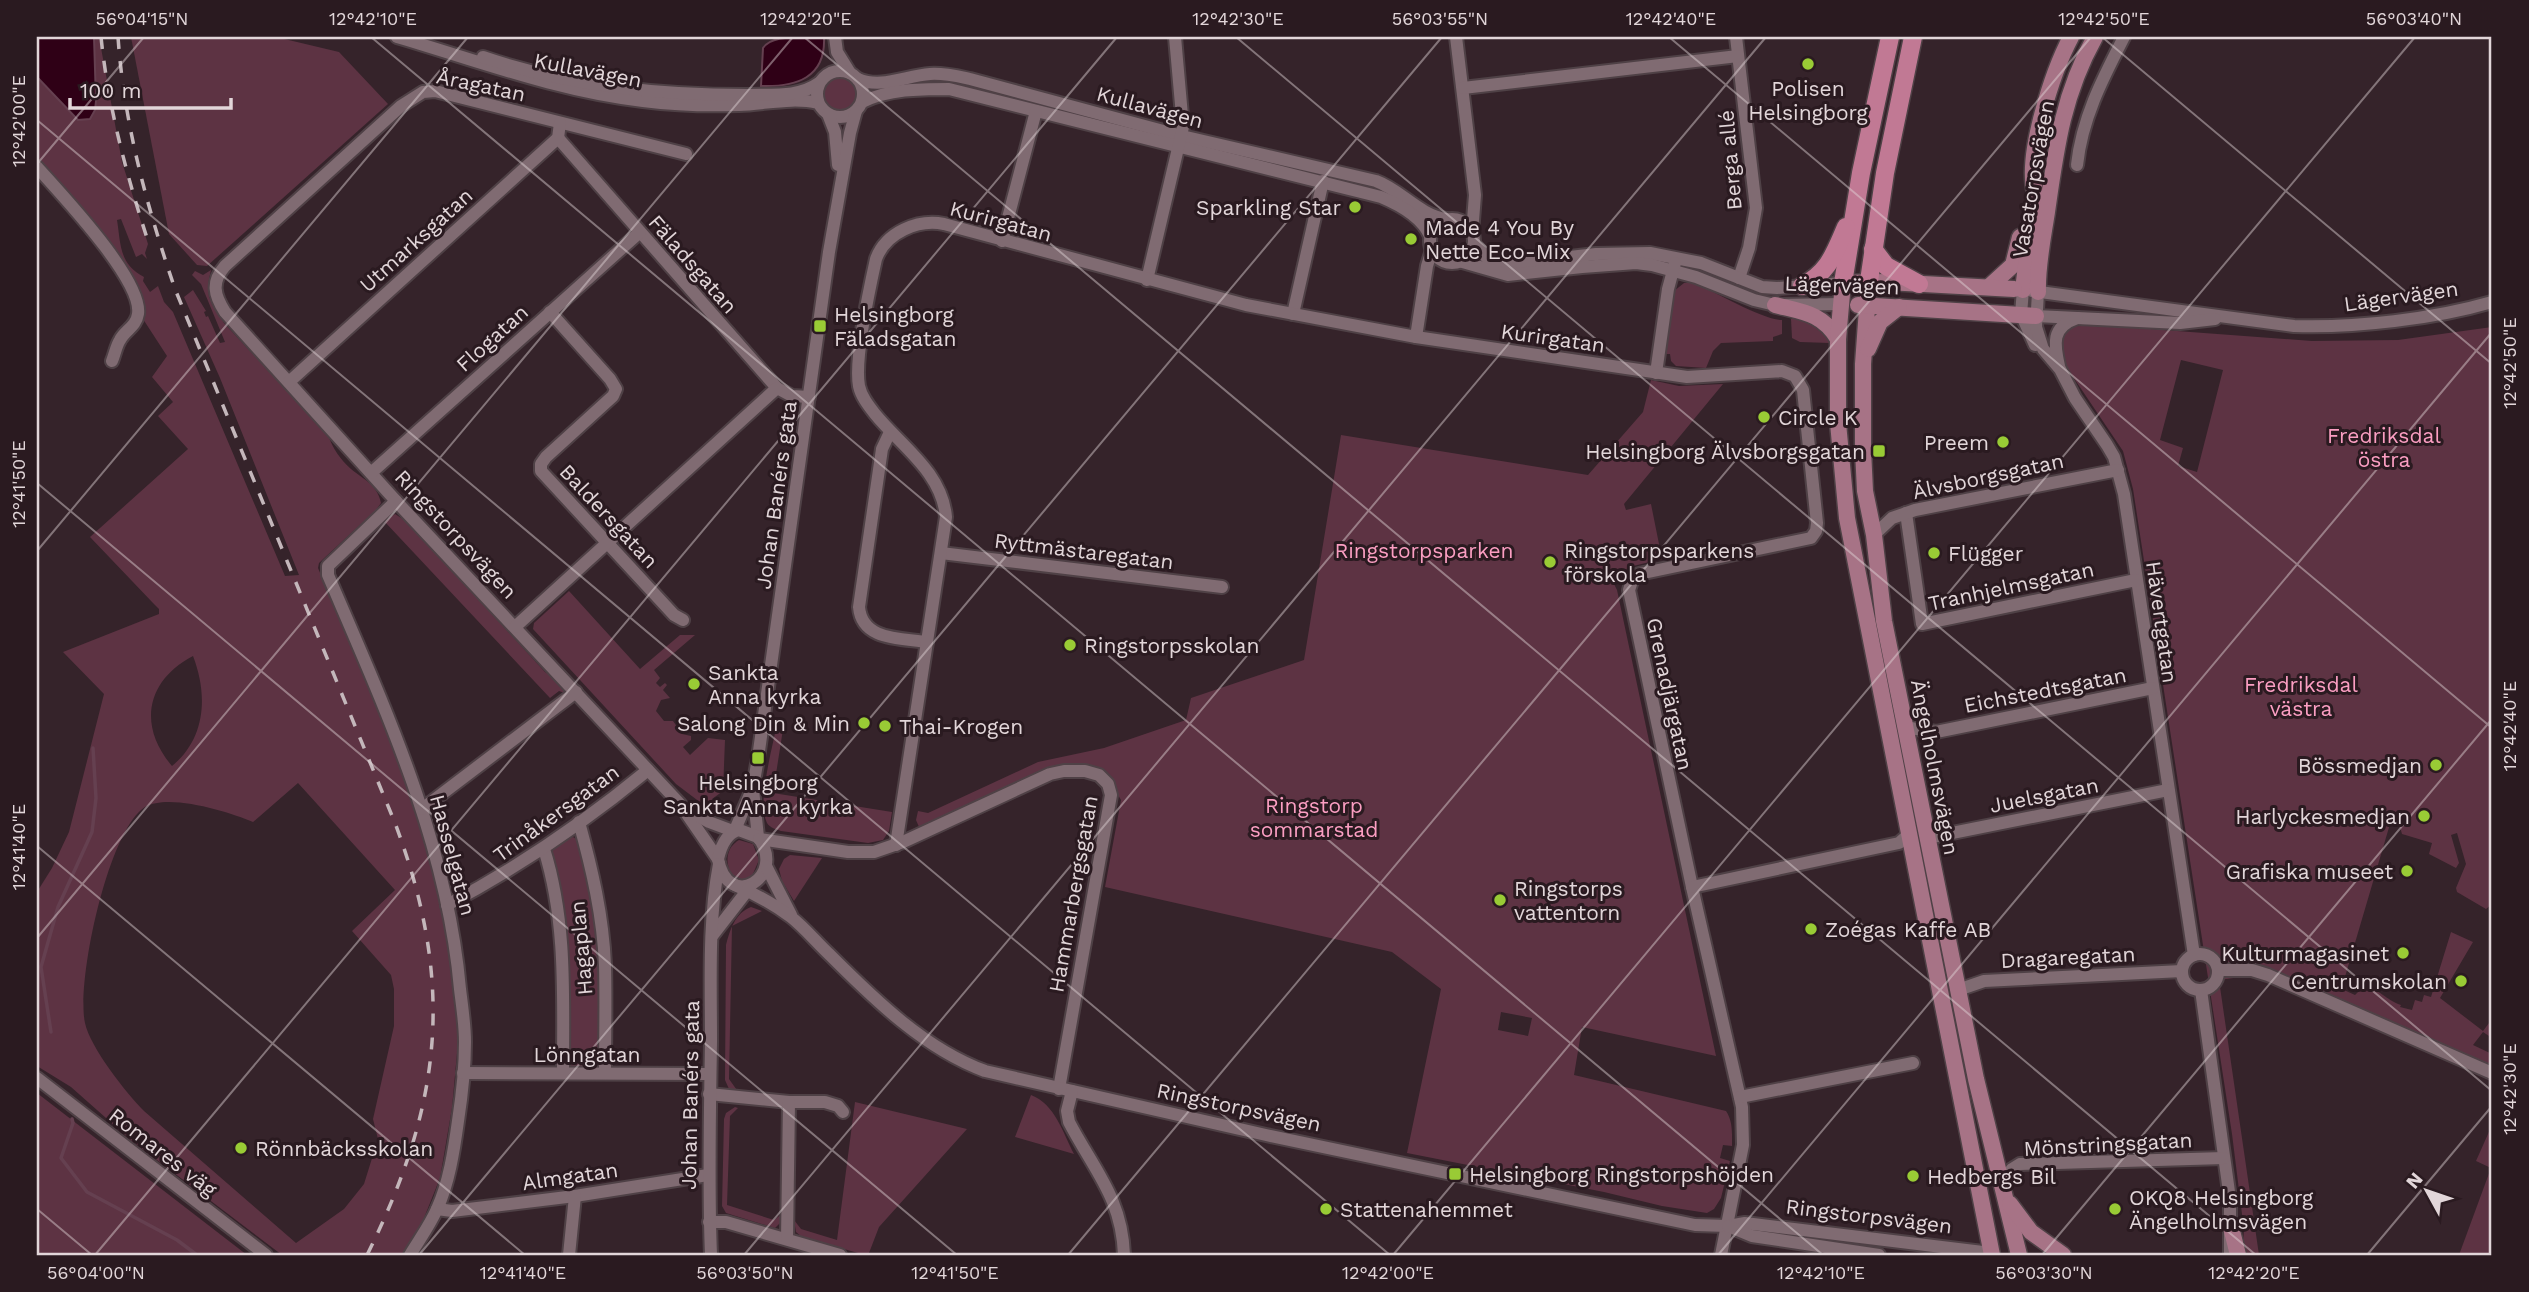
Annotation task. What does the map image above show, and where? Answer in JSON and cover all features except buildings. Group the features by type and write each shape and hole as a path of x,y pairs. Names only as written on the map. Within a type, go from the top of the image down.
{"highway":[{"path":"1843,283 1890,37"},
{"path":"1869,281 1885,173 1913,37"},
{"path":"1802,286 1815,279 1826,268 1857,201"},
{"path":"1873,249 1886,266 1919,284"}],"main road":[{"name":"Vasatorpsvägen","path":"2025,290 2035,192 2032,181 2048,93 2071,37"},
{"name":"Vasatorpsvägen","path":"2025,290 2042,245 2061,121 2071,86 2095,37"},
{"path":"1990,286 2008,271 2016,258 2028,185 2032,181"},
{"name":"Lägervägen","path":"1843,283 1869,281 2025,290"},
{"name":"Ängelholmsvägen","path":"1869,281 1863,364 1866,491 1885,621 1958,990 2019,1255"},
{"name":"Ängelholmsvägen","path":"1843,283 1838,340 1838,423 1847,518 1902,839 1996,1254"},
{"path":"1775,304 1820,318 1838,340"},
{"name":"Lägervägen","path":"1842,304 2029,315"},
{"path":"1863,364 1880,322 1899,307"},
{"path":"2003,1190 2031,1232 2063,1255"},
{"path":"2231,1227 2238,1255"}],"street":[{"name":"Kullavägen","path":"397,37 500,71 555,86 613,96 685,104 739,105 799,100 818,103"},
{"name":"Kullavägen","path":"423,37 567,80 611,86 681,94 754,94 799,93 819,83"},
{"path":"835,37 837,52 863,90 859,106 848,116 838,117 828,114 818,103 817,93 819,83 829,73 837,52"},
{"path":"1147,280 1183,127 1175,37"},
{"path":"1425,280 1434,271 1469,254 1473,238 1475,195 1456,37"},
{"name":"Berga allé","path":"1736,37 1756,208 1751,240 1739,278"},
{"path":"2077,165 2079,140 2085,118 2124,37"},
{"path":"1463,88 1738,56"},
{"path":"829,73 842,71 854,76"},
{"name":"Kullavägen","path":"854,76 877,84 929,74 947,74 1381,197 1422,216"},
{"name":"Kullavägen","path":"859,106 878,94 949,89 1036,111 1376,181 1398,191 1422,216"},
{"name":"Åragatan","path":"215,284 217,276 225,266 401,106 423,92 435,91 686,154"},
{"name":"Johan Banérs gata","path":"734,831 752,787 836,208 850,133 859,106"},
{"path":"1002,241 1036,111"},
{"name":"Johan Banérs gata","path":"828,114 838,148 836,208"},
{"path":"558,138 560,123"},
{"name":"Fäladsgatan","path":"558,138 777,388"},
{"name":"Utmarksgatan","path":"289,382 558,138"},
{"path":"37,167 102,241 139,307 137,319 120,339 113,361"},
{"path":"1293,314 1323,181"},
{"path":"1430,236 1436,226 1469,206 1475,195"},
{"path":"1416,337 1432,250 1422,216 1462,221 1473,238"},
{"name":"Kurirgatan","path":"896,845 946,517 940,489 926,469 868,405 858,377 865,320 879,251 899,232 928,222 1246,305 1416,337 1656,373"},
{"name":"Flogatan","path":"371,473 640,232"},
{"name":"Lägervägen","path":"1473,238 1487,258 1508,264 1596,254 1650,253 1754,300 1775,304 1842,304"},
{"path":"1432,250 1440,259 1455,262"},
{"name":"Lägervägen","path":"1455,262 1508,275 1636,263 1701,263 1762,287 1843,283"},
{"path":"1656,373 1675,263"},
{"name":"Ringstorpsvägen","path":"215,284 216,295 225,312 371,473 680,804 719,861"},
{"path":"2025,290 2029,315 2043,358 2075,398"},
{"name":"Lägervägen","path":"2025,290 2294,326 2339,327 2446,312 2492,302"},
{"name":"Baldersgatan","path":"550,312 616,389 612,397 546,457 541,464 541,471 674,615 683,620"},
{"name":"Lägervägen","path":"2029,315 2180,323 2232,317"},
{"name":"Hävertgatan","path":"2029,315 2043,349 2060,369 2075,398 2108,445 2118,470 2124,494 2194,955"},
{"path":"2060,369 2054,344 2057,335 2070,321 2080,317"},
{"name":"Grenadjärgatan","path":"1656,373 1687,377 1770,370 1795,376 1803,390 1817,523 1811,538 1650,570 1635,576 1630,585 1629,594 1740,1097 1744,1145 1721,1255"},
{"path":"515,627 777,388 792,396 809,397"},
{"path":"890,432 882,449 860,615 866,628 875,634 927,642"},
{"name":"Älvsborgsgatan","path":"1874,535 1892,518 1906,513 2118,470"},
{"name":"Hasselgatan","path":"396,500 333,559 328,566 328,575 380,698 422,809 447,905 459,972 465,1041 454,1146 437,1209 410,1255"},
{"name":"Tranhjelmsgatan","path":"1906,513 1922,624 2136,580"},
{"name":"Ryttmästaregatan","path":"941,553 1222,587"},
{"name":"Eichstedtsgatan","path":"1904,727 1936,732 2152,688"},
{"path":"422,809 576,692"},
{"name":"Trinåkersgatan","path":"447,905 544,849 648,770"},
{"name":"Hammarbergsgatan","path":"759,838 864,853 896,845 1050,774 1085,771 1099,775 1106,781 1111,795 1065,1090 1069,1122 1115,1204 1122,1230 1124,1255"},
{"name":"Johan Banérs gata","path":"752,787 759,838"},
{"name":"Juelsgatan","path":"1927,838 2168,790"},
{"name":"Ringstorpsvägen","path":"680,804 709,822 734,831"},
{"name":"Hagaplan","path":"579,822 594,873 601,924 605,964 605,1073"},
{"path":"744,887 723,875 719,861 724,842 734,831 746,831 759,838 764,846 766,865"},
{"path":"1692,887 1902,839"},
{"path":"712,936 736,904 744,887 758,880 766,865 778,852 800,845"},
{"name":"Hagaplan","path":"544,849 552,875 564,964 563,1073"},
{"name":"Johan Banérs gata","path":"711,1255 708,1175 712,936 719,861"},
{"name":"Ringstorpsvägen","path":"766,865 793,918"},
{"name":"Ringstorpsvägen","path":"744,887 793,918 864,987 925,1039 948,1055 985,1071 1695,1225 1767,1225 1996,1254"},
{"path":"736,904 761,898"},
{"path":"2194,955 2210,957 2218,970 2214,984 2201,990 2188,985 2182,971 2184,964 2194,955"},
{"path":"2218,970 2252,970 2268,975 2492,1073"},
{"name":"Dragaregatan","path":"1958,990 1984,981 2182,971"},
{"path":"2201,990 2230,1199 2230,1255"},
{"path":"1740,1097 1913,1063"},
{"name":"Lönngatan","path":"463,1073 710,1074"},
{"name":"Romares väg","path":"37,1078 266,1255"},
{"path":"709,1094 789,1102 825,1102 838,1106 843,1112"},
{"path":"787,1239 789,1102"},
{"name":"Mönstringsgatan","path":"2003,1190 2012,1169 2020,1164 2224,1158"},
{"name":"Almgatan","path":"437,1209 452,1211 575,1196 708,1175"},
{"path":"569,1255 575,1196"},
{"path":"709,1222 726,1222 839,1255"},
{"name":"Ringstorpsvägen","path":"1728,1226 1752,1236 1879,1255"}],"green space":[{"path":"37,37 99,37 122,162 148,244 145,253 147,259 142,254 136,257 121,219 117,220 123,253 130,266 144,277 143,281 150,292 158,286 164,302 173,312 285,576 299,575 220,378 184,297 193,290 220,343 225,342 201,284 192,275 195,271 203,275 211,270 209,297 224,323 328,435 343,461 369,483 379,497 381,503 376,510 319,563 318,568 407,779 437,879 453,974 458,1042 452,1108 440,1178 422,1223 403,1255 282,1255 132,1141 71,1087 37,1066 37,892 69,832 104,694 63,652 159,614 159,609 90,537 188,449 158,416 173,402 152,377 167,356 143,319 142,301 134,280 104,234 37,158","holes":["193,656 201,686 201,715 192,742 172,766 154,735 152,705 165,678","298,783 395,890 352,931 391,975 394,989 394,1026 373,1119 378,1139 364,1184 344,1209 296,1243 144,1111 119,1082 94,1044 85,1023 83,1003 90,943 98,908 107,875 131,821 145,807 169,802 215,809 253,822"]},
{"path":"131,37 276,37 339,52 388,104 207,266 197,265 169,234"},
{"path":"840,78 851,83 856,94 851,105 840,110 829,105 824,94 829,83"},
{"path":"1684,283 1695,283 1751,311 1782,320 1782,334 1773,337 1773,341 1721,343 1713,351 1706,368 1676,366 1671,361 1670,354 1665,354 1674,291"},
{"path":"1800,318 1819,326 1830,343 1800,342 1792,338 1791,319"},
{"path":"2083,324 2312,341 2398,340 2492,327 2492,904 2486,909 2457,892 2456,888 2466,864 2457,833 2451,835 2459,863 2456,868 2429,854 2432,843 2402,834 2400,827 2390,824 2342,987 2355,995 2362,988 2374,990 2401,1005 2400,1007 2412,1010 2415,1000 2422,1002 2424,995 2431,997 2451,932 2473,942 2440,998 2483,1031 2492,1019 2492,1038 2483,1032 2473,1045 2492,1054 2492,1078 2269,981 2248,976 2219,980 2259,1255 2242,1255 2244,1230 2232,1134 2133,489 2123,451 2065,365 2059,343 2069,330","holes":["2181,360 2223,370 2197,472 2178,466 2183,448 2160,440"]},
{"path":"1651,380 1679,386 1723,384 1624,504 1626,510 1651,504 1662,559 1629,567 1613,582 1617,590 1716,1056 1582,1027 1574,1075 1726,1111 1731,1123 1732,1146 1723,1145 1720,1158 1730,1161 1721,1198 1714,1209 1707,1213 1662,1206 1407,1153 1441,989 1392,952 1105,887 1121,800 1110,781 1083,767 926,829 919,827 916,820 918,811 928,813 1038,762 1104,748 1186,720 1191,698 1304,660 1341,435 1588,475 1643,412","holes":["1501,1012 1532,1018 1528,1036 1498,1030"]},
{"path":"395,514 409,523 545,672 556,679 565,693 559,691 550,698 384,521"},
{"path":"569,591 640,669 680,635 695,635 654,670 660,678 656,683 660,687 665,683 667,685 663,690 670,698 661,700 656,711 664,721 673,721 682,734 691,736 691,740 683,747 690,755 708,738 725,740 723,791 712,799 709,809 676,784 533,629 534,623"},
{"path":"784,723 773,793 892,812 889,831 883,840 868,843 781,831 768,825 764,814 766,776 776,728"},
{"path":"573,837 581,842 589,872 602,962 599,1071 572,1071 568,1066 568,966 564,928 549,854 565,839"},
{"path":"739,840 753,844 759,860 752,876 743,880 731,874 728,864 729,851"},
{"path":"790,855 822,858 794,901 782,881 779,869 784,859"},
{"path":"751,907 762,911 733,926 745,910"},
{"path":"732,927 729,1079 739,1093 729,1089 725,1080 726,945"},
{"path":"37,1093 247,1255 37,1255"},
{"path":"1031,1095 1052,1112 1074,1154 1015,1137"},
{"path":"855,1102 967,1129 879,1227 869,1253 865,1255 802,1237 796,1232 794,1220 801,1229 837,1240"},
{"path":"738,1108 730,1116 727,1205 774,1220 783,1213 781,1222 775,1228 726,1213 722,1206 724,1119 726,1113"},
{"path":"2492,1125 2492,1255 2459,1255 2491,1168 2476,1161"}],"shaded area":[{"path":"37,37 94,37 96,101 90,119 78,120 37,77"},
{"path":"824,37 820,62 814,71 797,82 761,86 763,48 767,44 785,38"}],"waterway":[{"path":"51,1032 41,967 58,907 92,832 96,798 93,748"},
{"path":"72,1119 61,1158 87,1192 177,1240 197,1255"}],"railway":[{"path":"101,37 119,139 147,238"},
{"path":"118,37 126,102 138,165 175,289 395,823 414,881 427,937 433,990 432,1042 425,1094 412,1146 367,1255"}],"place":[{"name":"Polisen Helsingborg","path":"1808,64"},
{"name":"Sparkling Star","path":"1355,207"},
{"name":"Made 4 You By Nette Eco-Mix","path":"1411,239"},
{"name":"Helsingborg Fäladsgatan","path":"820,326"},
{"name":"Circle K","path":"1764,417"},
{"name":"Preem","path":"2003,442"},
{"name":"Helsingborg Älvsborgsgatan","path":"1879,451"},
{"name":"Flügger","path":"1934,553"},
{"name":"Ringstorpsparkens förskola","path":"1550,562"},
{"name":"Ringstorpsskolan","path":"1070,645"},
{"name":"Sankta Anna kyrka","path":"694,684"},
{"name":"Salong Din & Min","path":"864,723"},
{"name":"Thai-Krogen","path":"885,726"},
{"name":"Helsingborg Sankta Anna kyrka","path":"758,758"},
{"name":"Bössmedjan","path":"2436,765"},
{"name":"Harlyckesmedjan","path":"2424,816"},
{"name":"Grafiska museet","path":"2407,871"},
{"name":"Ringstorps vattentorn","path":"1500,900"},
{"name":"Zoégas Kaffe AB","path":"1811,929"},
{"name":"Kulturmagasinet","path":"2403,953"},
{"name":"Centrumskolan","path":"2461,981"},
{"name":"Rönnbäcksskolan","path":"241,1148"},
{"name":"Helsingborg Ringstorpshöjden","path":"1455,1174"},
{"name":"Hedbergs Bil","path":"1913,1176"},
{"name":"Stattenahemmet","path":"1326,1209"},
{"name":"OKQ8 Helsingborg Ängelholmsvägen","path":"2115,1209"}],"park label":[{"name":"Fredriksdal östra","path":"2384,447"},
{"name":"Ringstorpsparken","path":"1424,550"},
{"name":"Fredriksdal västra","path":"2301,696"},
{"name":"Ringstorp sommarstad","path":"1314,817"}]}
